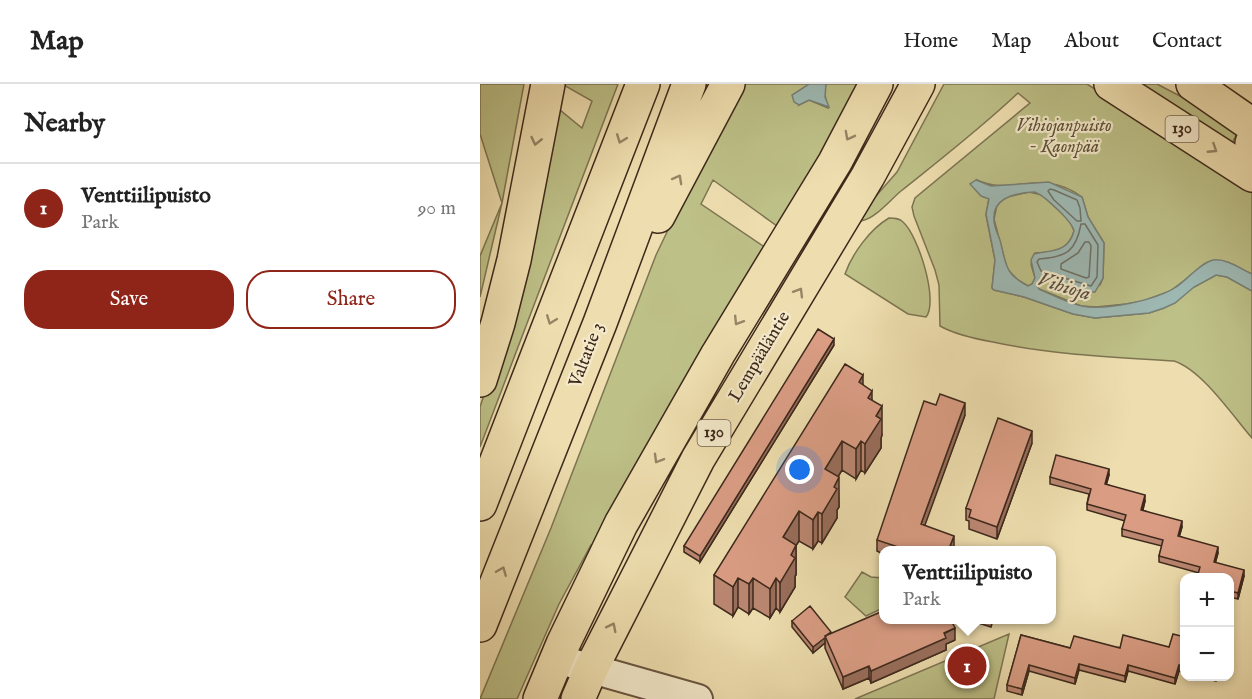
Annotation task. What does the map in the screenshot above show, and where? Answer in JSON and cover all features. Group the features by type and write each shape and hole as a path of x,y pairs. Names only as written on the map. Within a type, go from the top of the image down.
{"main road":[{"path":"480,380 514,260 548,84"},
{"path":"480,504 643,84"},
{"name":"Valtatie 3","path":"480,625 600,323 689,84"},
{"path":"600,323 728,84"},
{"name":"Lempääläntie","path":"540,699 621,524 718,354 835,162 876,84"},
{"name":"130","path":"1111,84 1252,176"},
{"name":"130","path":"1192,84 1252,125"},
{"name":"Lempääläntie","path":"578,699 698,459 920,87"},
{"path":"1252,143 1252,156"}],"street":[{"path":"557,658 698,699"}],"green space":[{"path":"480,84 524,84 502,203 480,134"},
{"path":"562,84 618,84 480,447 480,407 524,274 555,106 582,128 592,101"},
{"path":"738,84 809,84 799,105 809,100 828,108 824,91 826,84 860,84 852,105 777,226 713,180 701,204 766,248 597,550 591,545 559,604 517,699 480,699 551,528 656,255"},
{"name":"Vihiojanpuisto - Kaonpää","path":"944,84 1087,84 1252,189 1252,274 1227,262 1211,261 1170,291 1143,301 1096,307 1081,306 1039,289 1037,286 1040,278 1043,277 1086,292 1100,285 1103,278 1104,243 1088,217 1082,197 1067,188 1053,184 1002,186 977,180 984,197 989,198 986,215 995,260 992,288 994,290 1024,297 1073,314 1095,318 1149,313 1164,308 1216,275 1227,277 1252,291 1252,438 1206,383 1185,366 1174,361 1038,350 973,338 940,326 939,285 914,216 912,207 915,198 1030,103 1018,93 877,213 861,221 862,212 897,172"},
{"path":"1134,84 1157,84 1201,107 1238,132 1231,145"},
{"name":"Vihiojanpuisto - Kaonpää","path":"1029,192 1042,195 1070,221 1074,231 1068,243 1059,249 1035,253 1031,264 1035,278 1028,286 1007,269 994,219 997,205 1003,198"},
{"path":"502,203 480,297 480,256"},
{"path":"889,218 903,222 915,240 925,268 930,297 926,317 908,314 845,274 852,258 863,243"},
{"path":"862,572 871,577 879,578 879,610 866,616 845,597"},
{"path":"1009,634 994,699 855,699"}],"water":[{"path":"809,84 826,84 825,97 829,107 809,100 799,105 794,102 792,95"},
{"path":"976,180 991,186 1049,182 1082,197 1088,217 1104,243 1103,278 1095,292 1085,292 1043,277 1040,278 1037,286 1039,289 1065,301 1082,306 1103,307 1144,300 1176,287 1203,264 1213,260 1228,262 1252,274 1252,291 1227,277 1216,275 1164,308 1149,313 1095,318 1073,314 1024,297 994,290 992,288 995,260 986,214 989,199 981,196 970,184","holes":["1034,192 1063,215 1074,231 1068,243 1063,247 1034,254 1031,260 1035,278 1028,286 1015,278 1008,269 994,217 995,209 1004,199 1018,194"]}],"building":[{"path":"818,329 834,339 700,556 684,546"},
{"path":"845,364 863,375 859,382 872,391 868,398 882,406 876,416 881,419 865,444 861,441 856,449 842,441 825,469 839,477 834,487 837,489 822,514 818,512 813,520 799,511 783,537 796,545 791,555 795,558 780,583 776,578 770,589 753,578 749,584 738,578 733,587 714,575"},
{"path":"940,394 965,403 921,524 954,536 950,546 895,546 877,540 924,401 936,405"},
{"path":"998,418 1032,431 997,527 969,517 971,510 966,508"},
{"path":"1056,455 1109,469 1105,484 1145,495 1141,510 1182,521 1178,536 1218,547 1214,562 1244,570 1238,593 1234,592 1234,573 1198,573 1200,567 1159,556 1163,540 1122,529 1126,515 1087,504 1091,489 1050,477"},
{"path":"810,606 831,632 813,647 792,621"},
{"path":"879,613 879,624 953,624 955,628 944,633 946,638 871,671 869,666 843,677 825,636"},
{"path":"1173,634 1180,636 1180,665 1175,678 1128,665 1125,676 1079,664 1075,678 1029,665 1022,689 1007,685 1021,635 1070,648 1074,636 1120,648 1123,635 1169,647"}],"place":[{"name":"Venttiilipuisto","path":"967,666"}],"water label":[{"name":"Vihioja","path":"1064,287"}]}
